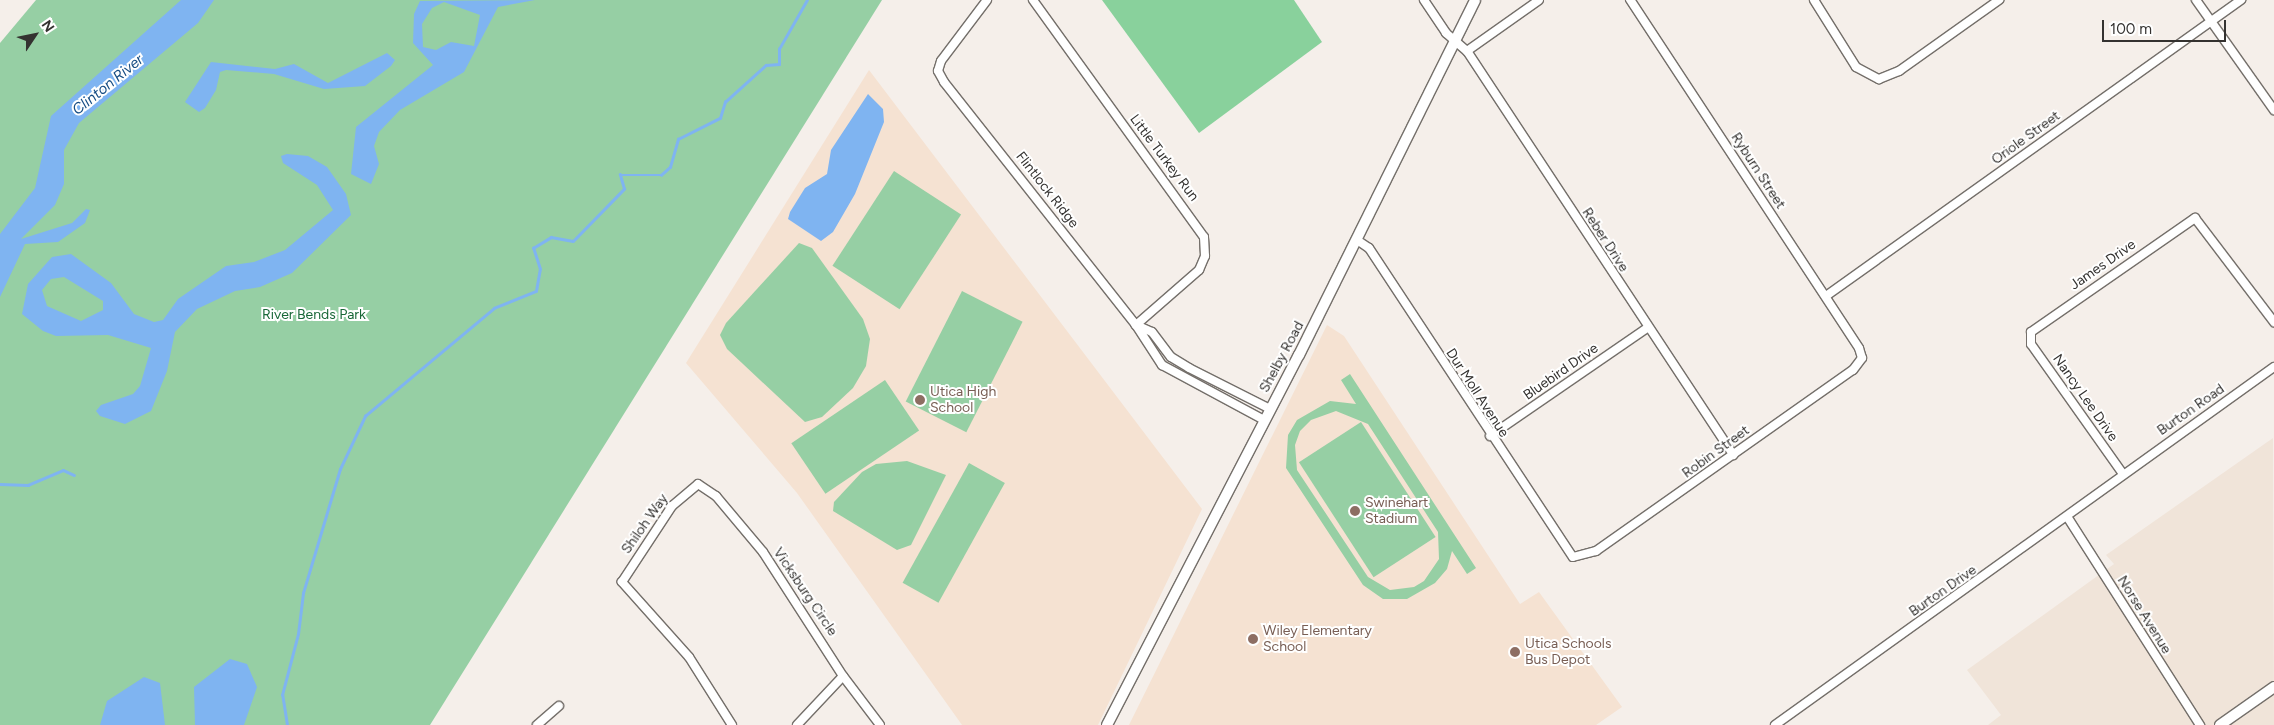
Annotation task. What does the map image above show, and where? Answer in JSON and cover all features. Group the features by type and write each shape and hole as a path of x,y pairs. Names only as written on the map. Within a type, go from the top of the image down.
{"street":[{"name":"Flintlock Ridge","path":"986,0 957,45 941,61 938,71 1136,325 1162,365 1188,382 1264,420"},
{"name":"Little Turkey Run","path":"1033,0 1204,237 1205,256 1199,270 1136,325"},
{"name":"Reber Drive","path":"1424,0 1455,40 1467,51 1646,328 1733,455"},
{"name":"Shelby Road","path":"1107,725 1357,240 1475,0"},
{"path":"1467,51 1539,0"},
{"name":"Ryburn Street","path":"1630,0 1826,296 1862,358"},
{"path":"1814,0 1856,67 1874,78 1899,71 1999,0"},
{"path":"2196,0 2274,110"},
{"name":"Oriole Street","path":"1826,296 2241,0"},
{"name":"James Drive","path":"2029,336 2195,218 2274,322"},
{"name":"Dur Moll Avenue","path":"1357,240 1369,248 1568,553 1578,558"},
{"name":"Flintlock Ridge","path":"1136,325 1152,332 1171,356 1194,371 1270,409"},
{"name":"Bluebird Drive","path":"1490,436 1646,328"},
{"name":"Nancy Lee Drive","path":"2029,336 2123,474"},
{"name":"Robin Street","path":"1578,558 1596,552 1853,370 1862,358"},
{"name":"Burton Road","path":"2123,474 2274,367"},
{"path":"1188,382 1194,371"},
{"name":"Burton Drive","path":"1774,725 2068,518 2123,474"},
{"name":"Shiloh Way","path":"698,484 672,506 626,572 623,586 689,657 732,725"},
{"name":"Vicksburg Circle","path":"698,484 710,490 753,538 843,676 880,725"},
{"name":"Norse Avenue","path":"2068,518 2200,725"},
{"path":"797,725 843,676"},
{"path":"2220,725 2274,686"},
{"path":"537,725 559,706"}],"shaded area":[{"name":"Utica High School","path":"869,70 1202,509 1098,725 962,725 797,493 686,363"},
{"path":"1327,325 1344,336 1520,604 1539,592 1622,707 1596,725 1129,725"},
{"path":"2273,438 2274,725 1988,725 2001,715 1967,670 2114,564 2106,555"}],"green space":[{"name":"River Bends Park","path":"36,0 882,0 430,725 0,725 0,43"},
{"path":"1102,0 1294,0 1322,42 1199,133"},
{"path":"894,171 961,215 900,309 832,266"},
{"path":"799,243 812,248 863,319 870,339 866,366 853,388 822,417 805,422 727,349 720,335 726,323"},
{"path":"962,291 1023,322 966,432 906,401"},
{"path":"1350,374 1476,568 1467,574 1452,551 1447,569 1435,583 1407,599 1383,599 1363,585 1286,468 1288,435 1297,420 1330,401 1356,404 1341,380","holes":["1336,411 1368,424 1438,532 1439,559 1424,581 1414,587 1390,590 1368,577 1297,470 1295,445 1300,431 1311,420"]},
{"path":"885,380 919,431 825,494 791,443"},
{"path":"1361,422 1436,537 1374,577 1299,462"},
{"path":"907,461 946,475 911,545 897,550 833,511 834,502 862,472 876,464"},
{"path":"969,463 1005,483 938,603 903,583"}],"water":[{"name":"Clinton River","path":"181,0 214,0 198,23 79,123 64,150 64,184 55,205 21,239 72,223 86,209 90,210 85,223 58,242 25,244 0,297 0,234 35,188 51,116"},
{"path":"535,0 498,7 464,72 400,110 379,132 374,146 379,164 371,184 351,174 356,127 433,65 413,43 414,14 420,1","holes":["444,2 480,15 474,46 451,42 436,50 423,47 422,24 432,8"]},
{"path":"387,53 395,60 391,66 365,86 324,89 274,74 226,70 220,72 216,90 205,108 199,112 185,102 211,62 275,69 294,64 328,83"},
{"path":"868,94 883,109 884,122 855,194 833,232 821,241 788,219 790,212 805,188 827,174 831,150"},
{"path":"287,154 308,156 327,167 346,194 351,215 292,273 260,287 235,291 197,309 175,332 167,371 151,411 125,424 100,416 96,411 101,405 133,394 140,386 151,348 108,335 56,336 43,331 22,314 28,284 52,257 71,254 111,283 134,314 154,322 163,320 178,299 226,266 254,262 285,250 333,210 317,185 283,163 281,156","holes":["64,277 103,301 103,310 81,321 47,306 42,290 51,279"]},
{"path":"230,659 247,664 257,687 244,725 195,725 194,687"},
{"path":"144,677 160,683 165,725 100,725 107,701"}],"waterway":[{"path":"287,725 282,695 298,634 303,593 340,469 365,416 494,308 536,291 540,269 533,248 551,237 573,241 624,189 620,175 661,175 670,167 678,139 720,118 725,102 766,65 779,64 779,49 807,0"},
{"path":"0,484 28,485 63,470 74,475"}],"place":[{"name":"Utica High School","path":"920,400"},
{"name":"Swinehart Stadium","path":"1355,511"},
{"name":"Wiley Elementary School","path":"1253,639"},
{"name":"Utica Schools Bus Depot","path":"1515,652"}]}
